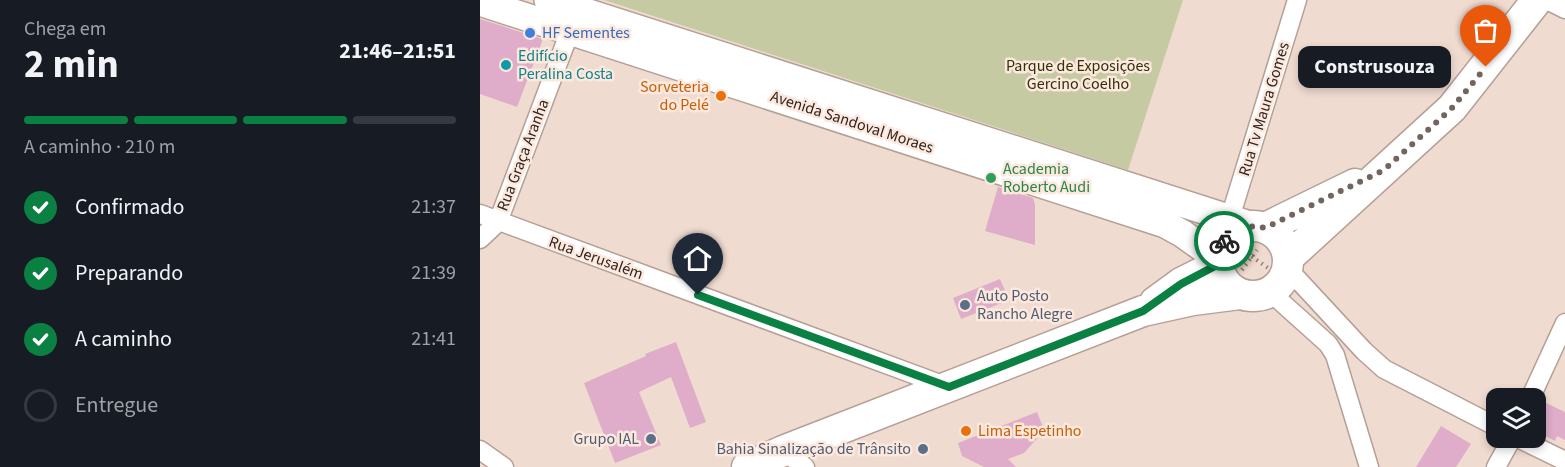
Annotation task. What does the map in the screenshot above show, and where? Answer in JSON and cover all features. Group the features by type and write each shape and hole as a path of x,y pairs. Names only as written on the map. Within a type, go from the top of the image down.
{"main road":[{"name":"Avenida Sandoval Moraes","path":"548,0 643,43 1237,253"},
{"path":"1237,253 1258,296 1275,270 1452,108 1537,0"},
{"name":"Avenida Sandoval Moraes","path":"480,2 570,31 643,43 1164,224 1183,234 1237,253"},
{"path":"747,467 794,459 949,387 1143,311 1181,284 1384,170"},
{"path":"1237,253 1281,239 1275,270"}],"street":[{"name":"Rua Tv Maura Gomes","path":"1237,253 1297,0"},
{"path":"1546,0 1565,9"},
{"name":"Rua Graça Aranha","path":"480,239 498,222 570,31"},
{"name":"Rua Jerusalém","path":"480,214 949,387"},
{"path":"1275,270 1384,369 1486,421"},
{"path":"1275,270 1335,356 1369,467"},
{"path":"1535,388 1565,323"},
{"path":"1496,467 1506,448"},
{"path":"1538,448 1565,461"},
{"path":"480,450 504,467"}],"path":[{"path":"1237,253 1252,257"},
{"path":"1237,253 1252,257 1275,270"}],"green space":[{"name":"Parque de Exposições Gercino Coelho","path":"604,0 1183,0 1128,170"}],"building":[{"name":"Edifício Peralina Costa","path":"480,19 543,39 517,107 480,94"},
{"path":"998,187 1033,198 1035,245 985,231"},
{"path":"1000,279 1009,300 961,319 953,298"},
{"path":"676,342 706,422 690,428 671,377 639,392 661,445 615,463 584,383"},
{"path":"1546,403 1565,412 1565,440 1557,436 1555,441 1546,436"},
{"path":"1037,412 1043,427 1041,434 1024,453 1008,459 1016,467 984,467 962,456 958,443"},
{"path":"1441,426 1471,444 1456,467 1416,467"}],"way so far":[{"path":"1224,241 1232,232 1242,227 1253,225 1265,228 1384,170 1452,108 1486,67"}],"place":[{"name":"HF Sementes","path":"530,33"},
{"name":"Edifício Peralina Costa","path":"506,65"},
{"name":"Construsouza","path":"1486,67"},
{"name":"Sorveteria do Pelé","path":"721,96"},
{"name":"Academia Roberto Audi","path":"991,178"},
{"name":"Auto Posto Rancho Alegre","path":"965,305"},
{"name":"Lima Espetinho","path":"966,431"},
{"name":"Grupo IAL","path":"651,439"},
{"name":"Bahia Sinalização de Trânsito","path":"923,449"}],"route":[{"path":"698,295 949,387 1143,311 1181,284 1217,265 1219,250 1224,241"}]}
